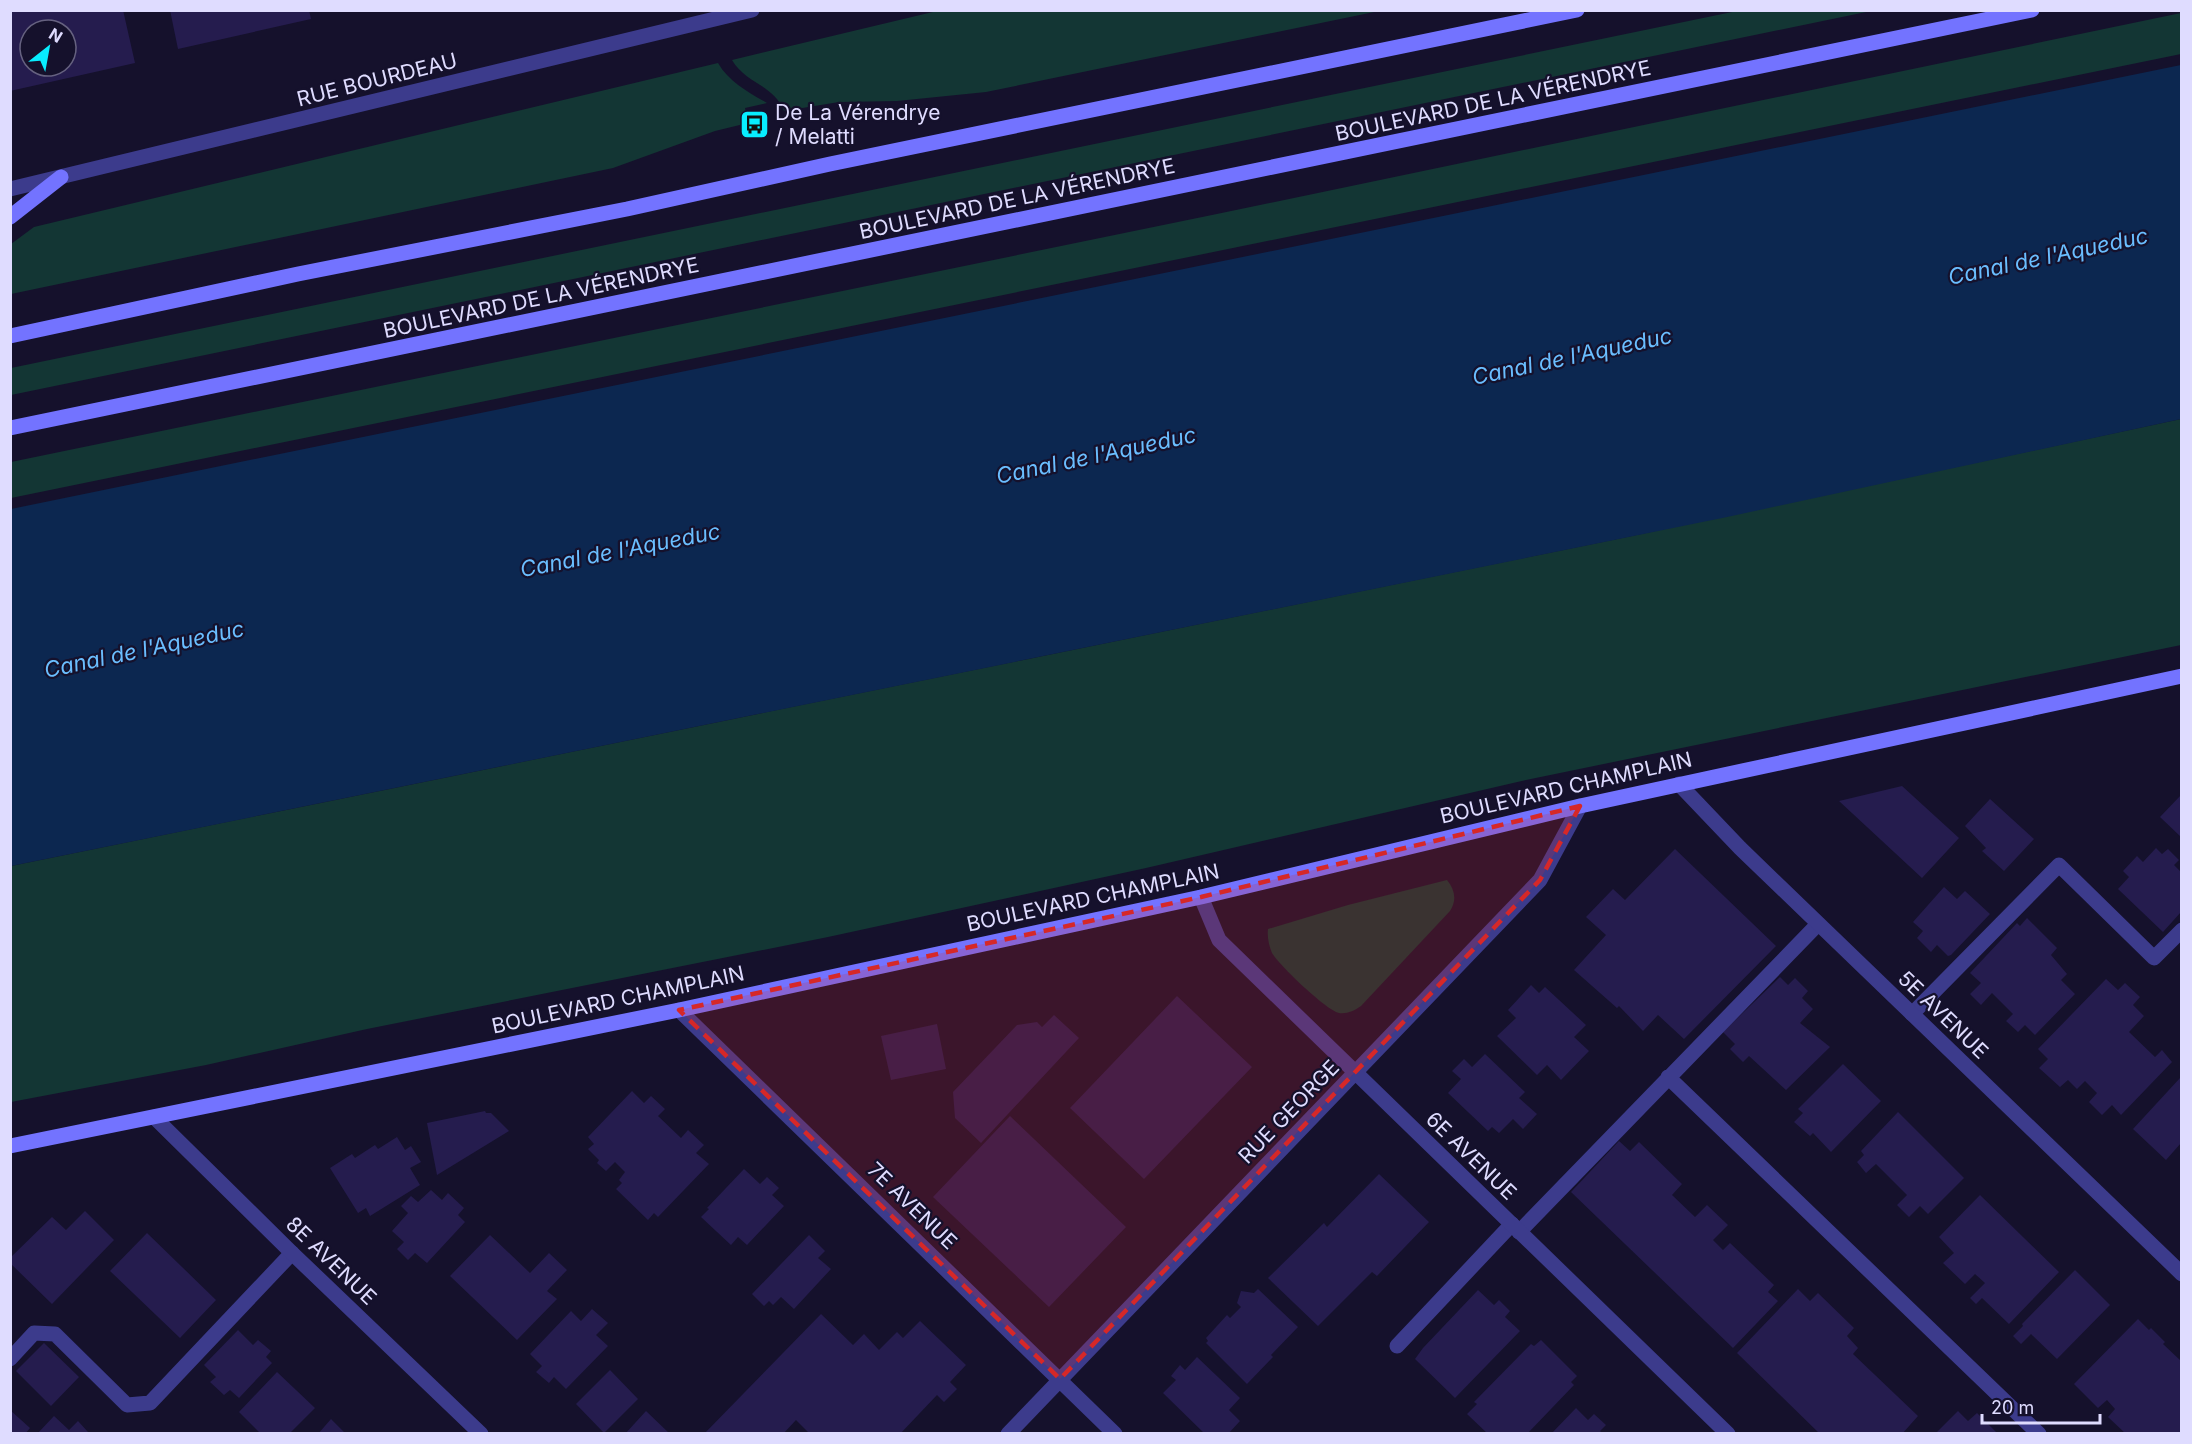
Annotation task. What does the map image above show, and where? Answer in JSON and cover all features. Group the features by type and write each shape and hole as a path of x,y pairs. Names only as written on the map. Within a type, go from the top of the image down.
{"main road":[{"path":"10,336 298,274 627,209 1577,10"},
{"name":"BOULEVARD DE LA VÉRENDRYE","path":"10,429 2032,10"},
{"path":"10,217 61,177"},
{"name":"BOULEVARD CHAMPLAIN","path":"10,1146 679,1010 1201,897 1679,783 2179,679"}],"street":[{"name":"RUE BOURDEAU","path":"10,189 751,11"},
{"name":"5E AVENUE","path":"1679,783 1740,848 2181,1274"},
{"name":"RUE GEORGE","path":"1008,1434 1540,880 1580,806"},
{"path":"1912,1014 2059,865 2154,958 2181,930"},
{"name":"6E AVENUE","path":"1201,897 1219,940 1728,1434"},
{"path":"1397,1346 1668,1077 1818,924"},
{"name":"7E AVENUE","path":"679,1010 1115,1434"},
{"path":"1668,1077 2039,1434"},
{"name":"8E AVENUE","path":"154,1117 481,1434"},
{"path":"10,1359 34,1333 55,1334 127,1405 150,1403 292,1253"}],"highlighted area":[{"path":"1580,806 1540,880 1060,1379 679,1010 1201,897"}],"green space":[{"path":"937,11 1379,11 986,92 897,101 839,102 784,111 773,95 744,74 732,60"},
{"path":"1737,11 1871,11 11,395 11,368"},
{"path":"2181,13 2181,54 11,498 11,462"},
{"path":"718,63 733,81 767,103 745,108 748,123 715,131 613,168 11,294 11,244 34,227"},
{"path":"2181,419 2181,645 1526,780 1146,868 828,937 367,1029 206,1065 11,1102 11,866 1627,537"},
{"path":"1447,880 1454,895 1454,903 1450,911 1361,1006 1353,1011 1339,1013 1324,1004 1272,953 1268,941 1268,929 1348,905"}],"water":[{"name":"Canal de l'Aqueduc","path":"2181,65 2181,419 1727,517 11,866 11,509"}],"building":[{"path":"10,10 123,10 135,63 78,76 78,18 18,18 18,78 68,78 10,91"},
{"path":"170,10 309,10 311,19 178,49"},
{"path":"1902,786 1959,838 1922,878 1839,801"},
{"path":"2181,795 2181,837 2160,817"},
{"path":"1990,799 2034,839 2004,871 1982,851 1986,848 1965,826"},
{"path":"2156,848 2162,854 2168,849 2179,860 2174,865 2181,872 2181,912 2163,932 2118,889 2129,877 2123,871 2137,856 2143,862"},
{"path":"1675,849 1776,946 1684,1039 1658,1015 1643,1031 1619,1006 1617,1008 1574,970 1606,935 1586,917 1613,889 1625,900"},
{"path":"1944,887 1957,899 1965,891 1990,914 1948,956 1937,945 1931,952 1917,938 1923,931 1913,922"},
{"path":"2027,918 2057,948 2051,955 2067,974 2061,980 2075,994 2035,1035 2025,1025 2018,1032 2006,1021 2013,1014 1992,993 1981,1005 1970,994 1981,983 1970,973 2017,923 2020,926"},
{"path":"1780,977 1788,985 1795,978 1808,991 1802,998 1813,1009 1800,1023 1830,1047 1786,1090 1749,1056 1743,1062 1730,1049 1735,1044 1723,1032"},
{"path":"2106,979 2118,990 2125,983 2140,997 2133,1005 2144,1016 2129,1032 2155,1057 2162,1050 2172,1062 2121,1115 2112,1105 2102,1115 2089,1102 2097,1093 2085,1081 2077,1089 2068,1080 2060,1087 2039,1068 2048,1059 2038,1049"},
{"path":"1531,985 1539,993 1545,987 1586,1025 1574,1037 1589,1051 1561,1080 1547,1065 1537,1075 1497,1036 1516,1018 1508,1010"},
{"path":"1177,996 1252,1067 1144,1179 1070,1108"},
{"path":"1054,1015 1079,1038 981,1143 955,1118 953,1092 1017,1025 1037,1022 1042,1027"},
{"path":"937,1024 946,1069 891,1080 881,1036"},
{"path":"1485,1054 1525,1092 1519,1098 1537,1114 1523,1129 1513,1119 1499,1133 1492,1127 1488,1131 1448,1093 1461,1079 1452,1071 1464,1059 1472,1067"},
{"path":"1843,1064 1881,1101 1831,1152 1813,1133 1810,1136 1794,1122 1803,1113 1798,1109"},
{"path":"2180,1078 2181,1143 2166,1160 2133,1129"},
{"path":"632,1091 644,1103 651,1096 665,1109 658,1116 681,1138 688,1130 704,1145 696,1153 709,1164 658,1217 654,1213 648,1220 616,1189 622,1183 619,1180 625,1172 615,1162 606,1171 597,1163 599,1160 588,1149 594,1144 588,1137"},
{"path":"485,1111 491,1113 509,1131 437,1175 427,1123"},
{"path":"1898,1112 1964,1178 1928,1214 1920,1206 1909,1217 1897,1205 1907,1195 1876,1164 1866,1173 1857,1162 1864,1155 1861,1151"},
{"path":"1010,1116 1126,1227 1049,1307 933,1197"},
{"path":"397,1137 405,1150 411,1146 421,1162 410,1168 420,1185 370,1216 366,1208 358,1213 330,1168 352,1154 355,1158 375,1145 378,1149"},
{"path":"1619,1141 1630,1151 1639,1142 1682,1184 1672,1195 1695,1217 1707,1205 1728,1225 1713,1240 1723,1250 1730,1243 1774,1285 1768,1292 1778,1301 1733,1348 1571,1192"},
{"path":"744,1169 760,1184 767,1177 779,1188 772,1195 784,1206 747,1245 738,1237 731,1245 701,1217"},
{"path":"1379,1174 1429,1222 1377,1276 1372,1272 1318,1326 1268,1278 1324,1223 1327,1227"},
{"path":"431,1190 442,1200 448,1193 464,1208 458,1215 465,1222 427,1263 415,1253 408,1260 397,1249 404,1242 392,1231 408,1213 401,1206 411,1196 418,1202"},
{"path":"1980,1195 2059,1272 2009,1324 1982,1298 1976,1304 1970,1298 1985,1283 1975,1274 1965,1284 1943,1263 1954,1253 1939,1237"},
{"path":"85,1211 114,1240 52,1304 10,1263 10,1258 52,1217 66,1230"},
{"path":"147,1233 216,1300 180,1338 110,1271"},
{"path":"490,1235 530,1273 549,1253 567,1270 547,1291 557,1299 517,1340 450,1276"},
{"path":"809,1235 825,1251 818,1258 831,1269 794,1309 781,1297 773,1305 769,1301 764,1306 752,1294"},
{"path":"2075,1270 2110,1305 2057,1359 2031,1334 2021,1344 2013,1336"},
{"path":"1258,1289 1298,1327 1247,1384 1206,1343 1208,1341 1206,1338 1227,1315 1230,1318 1241,1307 1237,1303 1241,1291 1254,1293"},
{"path":"1798,1289 1810,1301 1818,1293 1854,1328 1847,1336 1858,1348 1853,1354 1918,1416 1902,1434 1820,1434 1737,1353"},
{"path":"1478,1290 1494,1305 1499,1300 1510,1311 1505,1317 1520,1331 1455,1398 1415,1359"},
{"path":"592,1309 608,1323 596,1335 608,1346 566,1389 554,1377 549,1383 536,1372 542,1366 530,1354 571,1311 581,1321"},
{"path":"821,1314 853,1345 864,1334 879,1350 897,1332 903,1338 920,1321 966,1365 950,1382 957,1389 944,1402 937,1395 900,1434 810,1434 796,1420 783,1434 704,1434"},
{"path":"2138,1319 2149,1330 2151,1328 2165,1342 2163,1344 2181,1361 2181,1434 2126,1434 2108,1417 2115,1409 2107,1400 2098,1408 2074,1384"},
{"path":"238,1330 253,1345 258,1340 271,1351 266,1357 272,1363 239,1398 230,1390 224,1395 210,1382 216,1377 204,1365"},
{"path":"1541,1340 1577,1376 1571,1382 1574,1385 1527,1434 1488,1434 1467,1414 1477,1404 1474,1402 1531,1344 1534,1346"},
{"path":"44,1343 79,1377 51,1406 16,1371"},
{"path":"1197,1357 1240,1398 1229,1410 1240,1421 1228,1434 1208,1432 1205,1434 1163,1393 1176,1380 1171,1376 1180,1365 1185,1370"},
{"path":"610,1370 638,1399 604,1433 576,1404"},
{"path":"277,1372 315,1408 289,1434 261,1434 239,1412"},
{"path":"1576,1408 1588,1420 1594,1414 1606,1425 1600,1431 1603,1434 1551,1434"},
{"path":"10,1410 30,1428 25,1434 10,1434"},
{"path":"646,1411 670,1434 625,1434"},
{"path":"1958,1411 1968,1421 1977,1413 1998,1434 1935,1434"},
{"path":"54,1416 69,1430 78,1421 88,1432 37,1434"},
{"path":"331,1419 346,1434 318,1434"}],"place":[{"name":"De La Vérendrye / Melatti","path":"754,125"}]}
